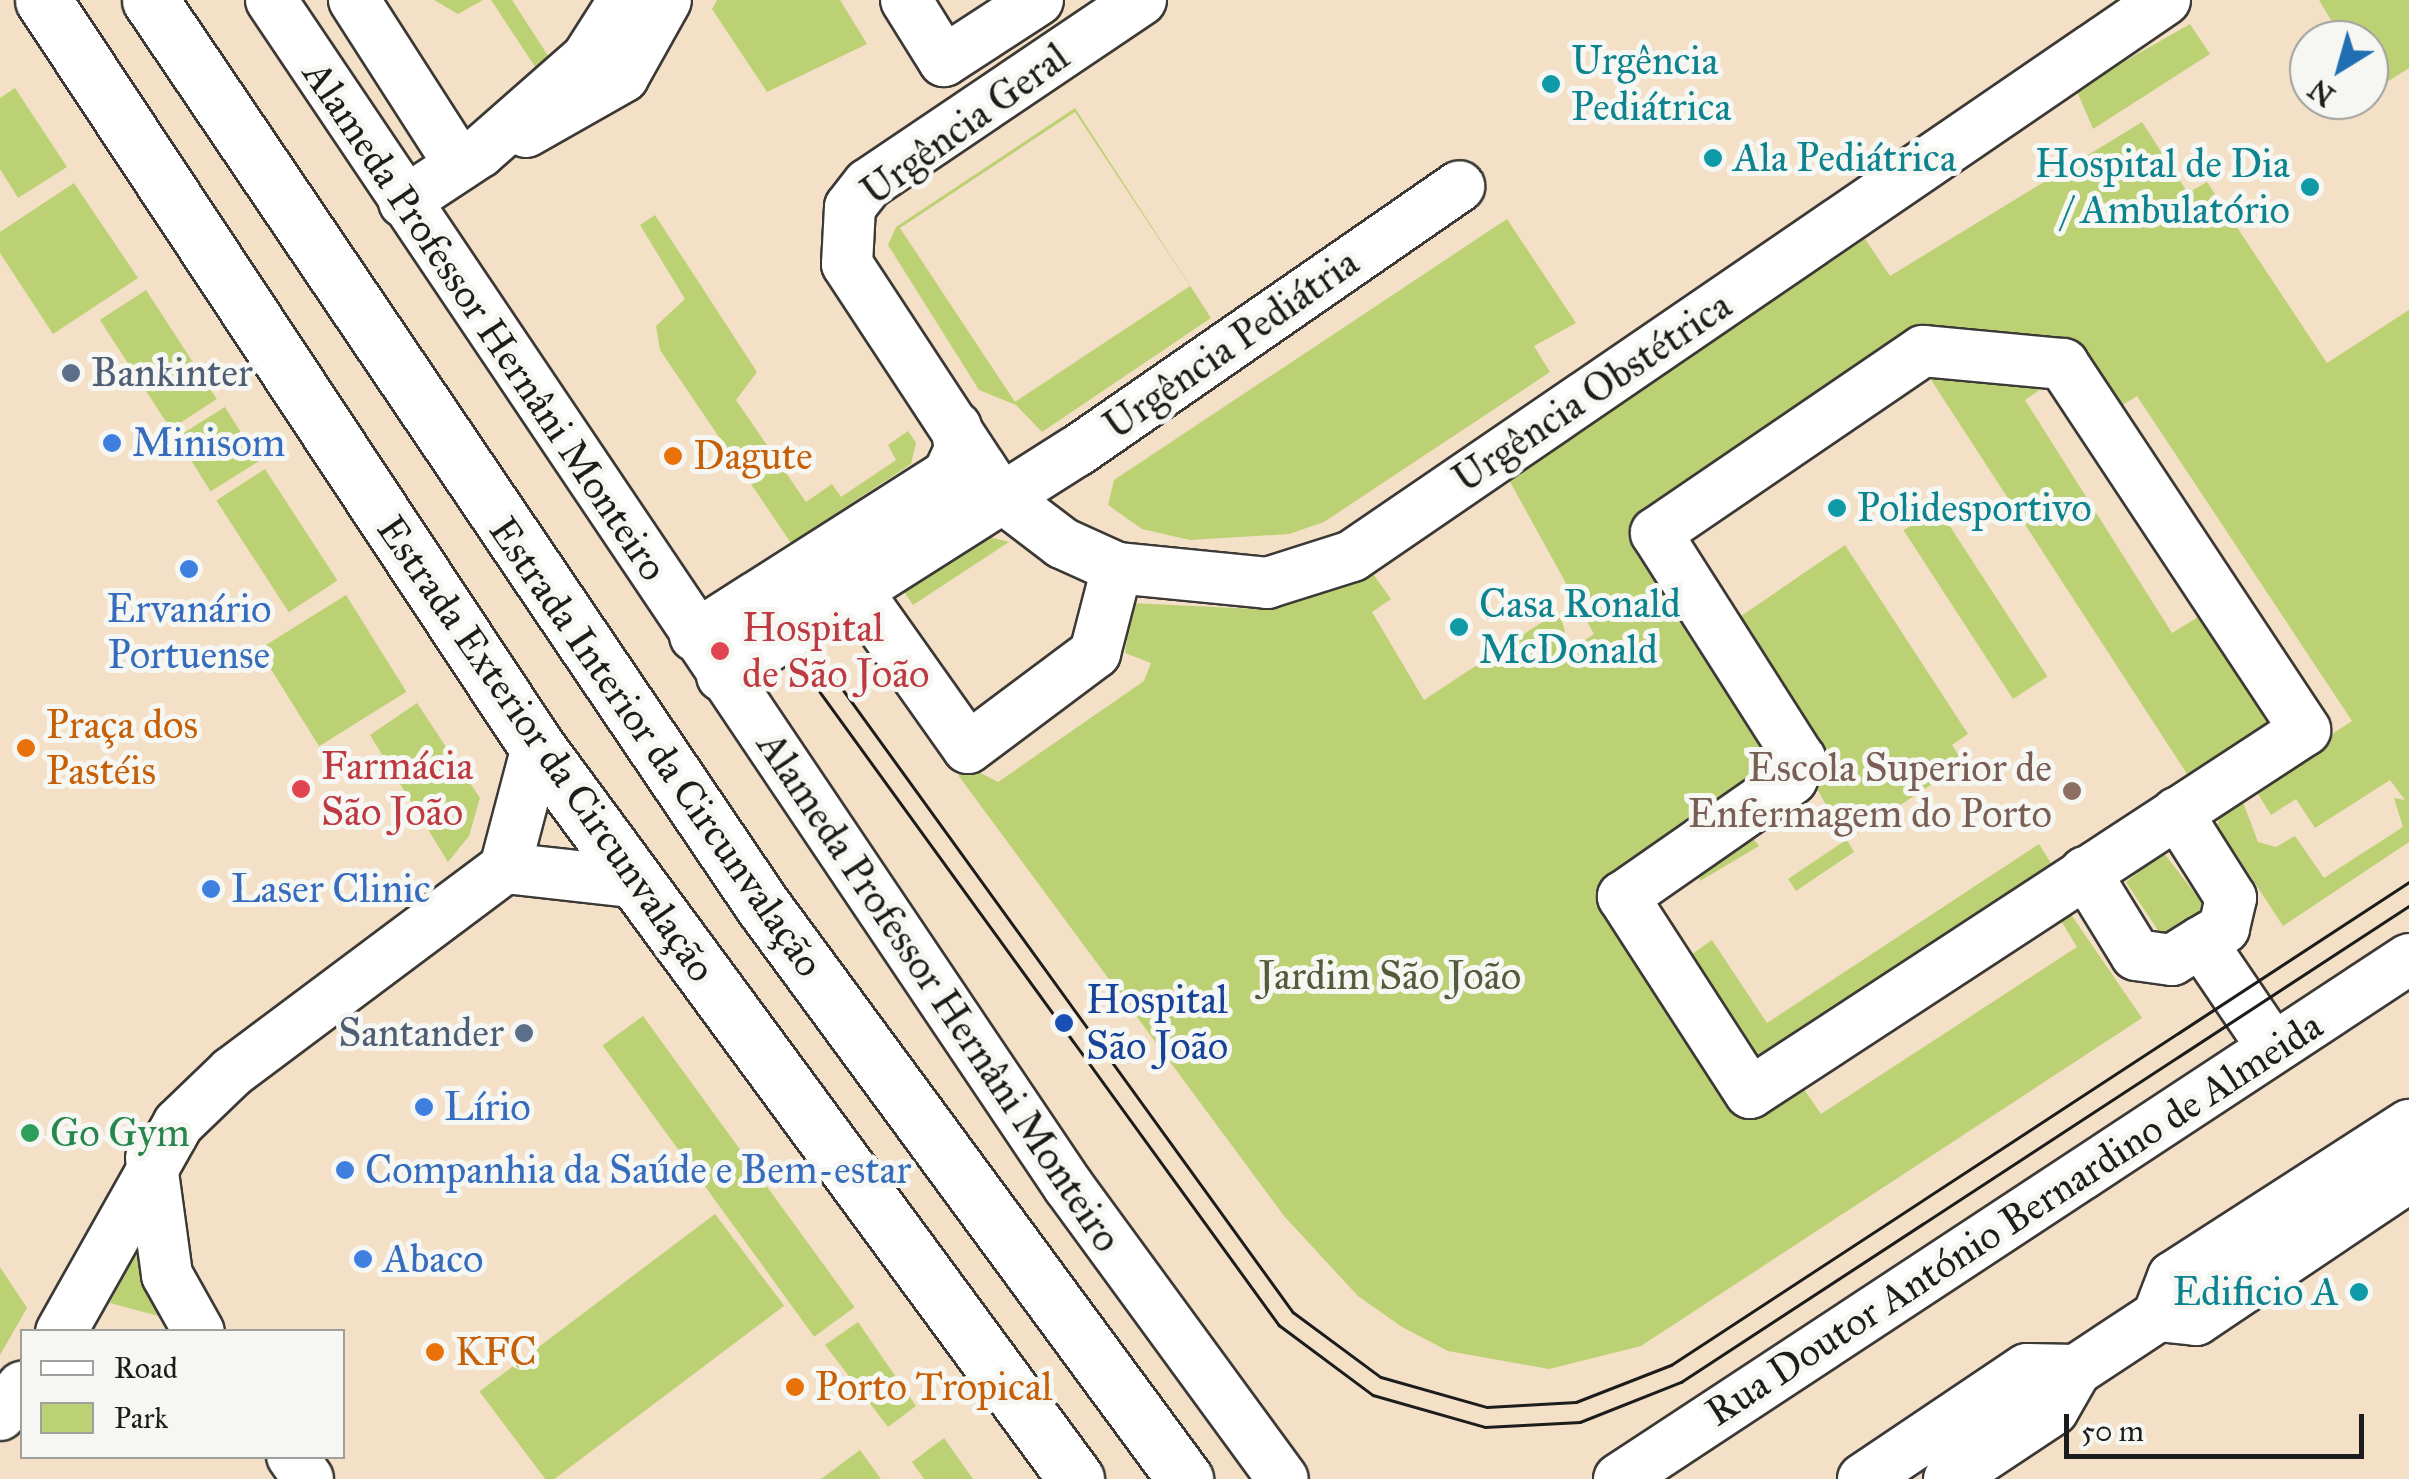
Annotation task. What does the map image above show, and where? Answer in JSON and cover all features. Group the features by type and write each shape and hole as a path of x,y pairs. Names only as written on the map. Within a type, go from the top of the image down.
{"main road":[{"name":"Estrada Exterior da Circunvalação","path":"44,0 537,747 632,882 1076,1479"},
{"name":"Estrada Interior da Circunvalação","path":"150,0 763,906 1185,1479"},
{"path":"1017,1398 1084,1440 1112,1479"}],"street":[{"name":"Alameda Professor Hernâni Monteiro","path":"272,0 404,202 1070,1188 1283,1479"},
{"path":"354,0 470,159"},
{"path":"404,202 470,159 587,58 624,0"},
{"path":"470,159 579,108 623,77 666,0"},
{"path":"906,0 944,60 1038,0"},
{"name":"Urgência Geral","path":"998,494 847,264 850,207 868,184 1141,0"},
{"name":"Urgência Obstétrica","path":"998,494 1062,543 1118,568 1267,583 1352,556 2156,6"},
{"name":"Urgência Pediátria","path":"709,656 854,586 998,494 1077,451 1459,186"},
{"path":"1923,352 2063,364 2305,730 2085,872 1750,1093 1623,898 1792,779 1800,759 1656,533 1923,352"},
{"path":"709,656 948,475 960,449 956,427"},
{"path":"854,586 968,748 1095,653 1118,568"},
{"path":"63,1329 151,1158 232,1072 505,868 537,747"},
{"path":"2085,872 2136,954 2172,960 2224,928 2231,898 2177,813"},
{"path":"505,868 632,882"},
{"path":"2202,942 2273,1048"},
{"name":"Rua Doutor António Bernardino de Almeida","path":"1620,1479 2409,959"},
{"path":"1949,1479 2054,1410 2076,1370 2158,1316 2173,1277 2409,1125"},
{"path":"151,1158 167,1275 198,1329"},
{"path":"2158,1316 2196,1320 2409,1177"},
{"path":"1863,1479 2027,1370 2076,1370"},
{"path":"0,1415 20,1390"}],"green space":[{"path":"434,0 483,0 458,14"},
{"path":"491,0 512,0 554,65 540,74"},
{"path":"717,0 840,0 867,44 767,92 712,9"},
{"path":"2319,0 2409,0 2409,68 2389,81 2389,20 2331,20"},
{"path":"2190,24 2210,54 2093,129 2076,89"},
{"path":"15,88 67,167 18,198 0,169 0,98"},
{"path":"1075,108 1211,318 1042,432 1016,405 979,390 888,245 896,227","holes":["1075,112 1190,286 1015,402 900,228"]},
{"name":"Jardim São João","path":"2142,122 2188,193 2207,182 2327,363 2409,310 2409,842 2283,926 2217,825 2221,816 2243,802 2258,842 2276,847 2295,836 2324,878 2403,827 2394,798 2405,800 2390,780 2315,828 2296,799 2271,815 2253,786 2352,721 2137,396 2113,411 1923,334 1647,520 1785,755 1619,872 1725,1094 1799,1082 1821,1114 2077,947 2058,916 2070,913 2142,1018 1641,1346 1549,1369 1448,1351 1402,1327 1358,1296 1284,1216 958,775 969,767 998,782 1144,681 1151,663 1125,653 1132,603 1255,609 1371,571 1391,599 1372,612 1424,700 1559,611 1570,650 1594,634 1509,480 1865,239 1890,276"},
{"path":"74,183 138,278 53,334 0,253 0,232"},
{"path":"655,215 757,372 736,400 806,502 832,484 841,497 896,460 888,445 908,431 916,443 911,464 791,543 660,350 656,326 685,299 640,225"},
{"path":"1507,219 1576,323 1534,346 1550,372 1324,522 1289,534 1190,540 1142,529 1108,505 1114,480"},
{"path":"146,290 217,399 171,429 100,320"},
{"path":"1924,369 2051,382 2025,400 2172,633 2203,614 2274,722 2189,777"},
{"path":"225,407 259,461 211,491 177,437"},
{"path":"265,469 337,581 289,612 216,501"},
{"path":"1938,508 2047,677 2013,699 1904,530"},
{"path":"974,533 1009,542 913,605 893,575"},
{"path":"1845,545 1968,734 1952,745 1964,763 1847,840 1854,852 1796,891 1788,879 1846,840 1725,627"},
{"path":"346,595 406,692 319,746 259,650"},
{"path":"417,703 480,798 469,836 448,862 370,735"},
{"path":"1752,837 1759,846 1700,881 1699,873"},
{"path":"2039,844 2056,871 1757,1061 1688,957 1712,940 1767,1023"},
{"path":"2163,852 2207,909 2163,938 2126,882"},
{"path":"643,1016 855,1307 814,1337 603,1045"},
{"path":"715,1214 784,1306 554,1479 545,1479 479,1392"},
{"path":"139,1241 168,1314 162,1317 110,1303"},
{"path":"0,1267 27,1308 0,1355"},
{"path":"858,1322 916,1406 888,1427 825,1345"},
{"path":"944,1438 973,1479 924,1479 912,1462"},
{"path":"860,1450 881,1479 821,1479"}],"tram line":[{"path":"836,680 1293,1312 1381,1377 1487,1407 1576,1402 1671,1365 2409,882"},
{"path":"820,692 1279,1325 1373,1395 1485,1427 1580,1422 1681,1382 2409,906"}],"place":[{"name":"Urgência Pediátrica","path":"1551,84"},
{"name":"Ala Pediátrica","path":"1713,158"},
{"name":"Hospital de Dia / Ambulatório","path":"2310,187"},
{"name":"Bankinter","path":"71,373"},
{"name":"Minisom","path":"112,443"},
{"name":"Dagute","path":"673,456"},
{"name":"Polidesportivo","path":"1837,508"},
{"name":"Ervanário Portuense","path":"189,569"},
{"name":"Casa Ronald McDonald","path":"1459,627"},
{"name":"Hospital de São João","path":"720,651"},
{"name":"Praça dos Pastéis","path":"26,748"},
{"name":"Farmácia São João","path":"301,789"},
{"name":"Escola Superior de Enfermagem do Porto","path":"2072,791"},
{"name":"Laser Clinic","path":"211,889"},
{"name":"Hospital São João","path":"1064,1023"},
{"name":"Santander","path":"524,1033"},
{"name":"Lírio","path":"424,1107"},
{"name":"Go Gym","path":"30,1133"},
{"name":"Companhia da Saúde e Bem-estar","path":"345,1170"},
{"name":"Abaco","path":"363,1259"},
{"name":"Edificio A","path":"2359,1292"},
{"name":"KFC","path":"435,1352"},
{"name":"Porto Tropical","path":"795,1387"}]}
